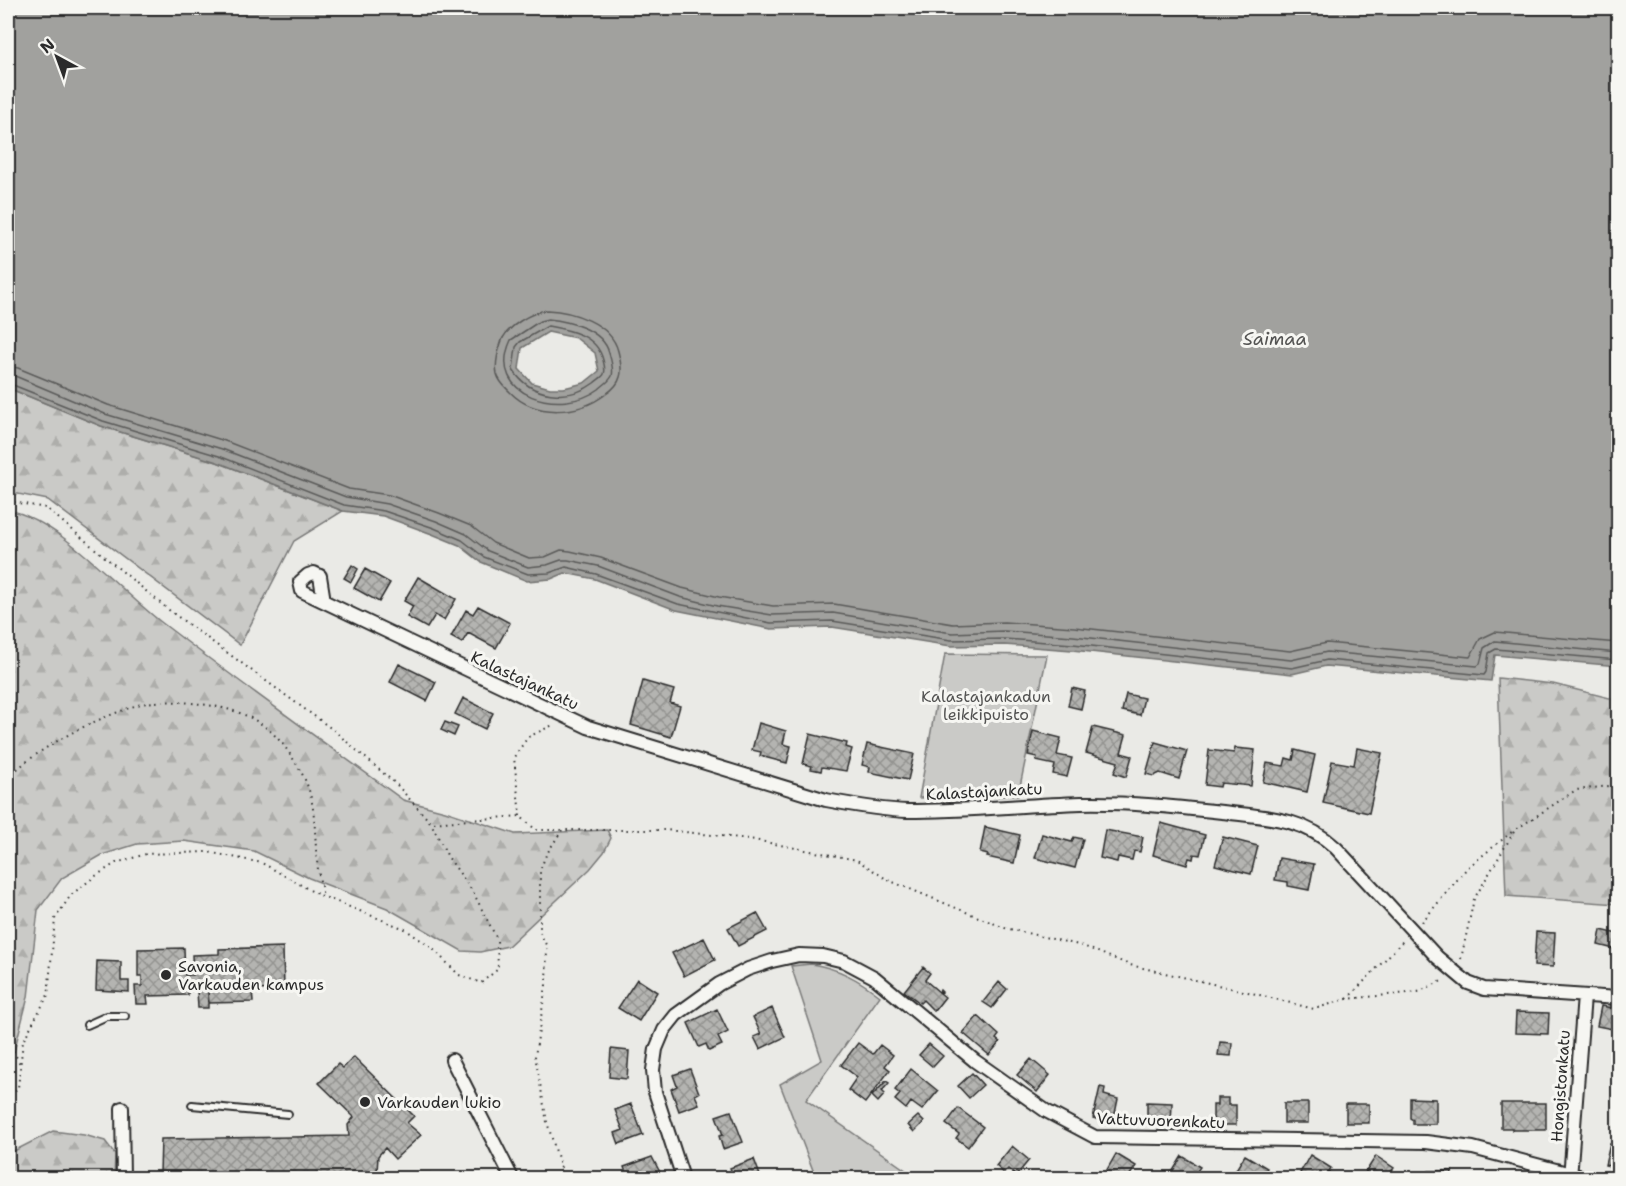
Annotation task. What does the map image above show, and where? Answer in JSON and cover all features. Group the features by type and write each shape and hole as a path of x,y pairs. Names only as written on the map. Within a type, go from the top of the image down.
{"street":[{"name":"Kalastajankatu","path":"324,601 588,728 826,800 863,807 905,811 986,802 1134,804 1273,818 1300,825 1325,838 1336,848 1437,957 1468,983 1484,989 1618,998"},
{"name":"Vattuvuorenkatu","path":"683,1179 655,1092 652,1070 656,1049 664,1030 690,1003 719,984 748,969 772,961 799,956 823,956 844,961 874,977 975,1061 1019,1093 1046,1112 1095,1137 1426,1142 1473,1148 1586,1179"},
{"name":"Hongistonkatu","path":"1570,1176 1584,996"},
{"path":"452,1060 512,1179"},
{"path":"122,1108 123,1179"}],"lane":[{"path":"87,1025 107,1016 125,1016"},
{"path":"192,1105 288,1114"}],"path":[{"path":"8,501 46,508 170,611 332,729 397,785 430,823 448,857 474,892 497,939 498,969 481,983 459,975 432,948 405,929 323,897 262,863 208,852 146,854 116,863 71,895 55,919 48,995 23,1041 18,1088 8,1101"},
{"path":"8,777 24,763 89,722 144,703 173,701 193,703 223,707 252,717 277,736 303,774 312,802 317,861 323,897"},
{"path":"565,717 550,728 528,737 514,757 520,816 536,830 676,831 749,839 857,860 888,880 1005,928 1083,946 1130,965 1314,1009 1347,999 1418,993 1446,978"},
{"path":"1347,999 1413,932 1467,868 1515,830 1576,790 1618,785"},
{"path":"430,823 520,816"},
{"path":"563,830 546,855 540,870 540,932 547,947 547,957 546,986 535,1056 547,1122 564,1179"},
{"path":"1460,962 1474,899 1515,830"},
{"path":"8,1040 20,1065"}],"green space":[{"path":"8,388 101,426 217,462 343,511 294,541 240,645 48,500 8,492"},
{"path":"8,510 28,516 68,541 161,622 403,800 515,834 607,830 611,838 604,852 590,869 508,946 480,952 462,951 387,908 309,878 254,851 184,841 137,844 102,855 62,878 38,910 28,997 8,1075"},
{"name":"Kalastajankadun leikkipuisto","path":"945,654 1047,655 1018,796 919,798"},
{"path":"1498,678 1553,684 1618,700 1618,904 1506,896"},
{"path":"811,964 847,975 880,996 806,1100 917,1178 816,1178 780,1084 822,1060 791,966"},
{"path":"53,1131 84,1135 105,1141 115,1154 114,1178 8,1178 8,1154"}],"water":[{"name":"Saimaa","path":"8,8 1618,8 1618,666 1495,655 1491,681 1326,666 1292,674 1072,650 1004,645 951,646 832,627 771,629 676,610 595,579 565,573 551,579 527,581 481,562 459,545 432,534 383,516 343,511 217,462 101,426 8,388","holes":["548,332 576,338 595,353 599,371 584,383 564,388 550,388 532,383 519,369 522,348"]}],"building":[{"path":"352,565 358,569 351,582 344,578"},
{"path":"365,569 390,583 379,602 354,588"},
{"path":"418,577 456,599 444,620 435,615 427,628 407,617 413,606 404,601"},
{"path":"478,606 510,623 496,648 468,633 462,643 451,637 466,610 473,614"},
{"path":"399,664 436,682 427,701 390,682"},
{"path":"643,681 674,690 670,703 680,706 671,737 631,725"},
{"path":"1072,688 1085,691 1081,709 1068,706"},
{"path":"1126,694 1144,698 1140,715 1122,711"},
{"path":"463,698 493,713 485,729 455,714"},
{"path":"445,722 458,727 454,736 441,730"},
{"path":"759,723 786,731 783,744 791,746 787,763 760,756 761,752 752,750"},
{"path":"1093,727 1126,735 1121,753 1132,756 1126,777 1114,773 1118,762 1086,753"},
{"path":"1033,731 1061,738 1057,755 1072,758 1067,777 1053,774 1055,765 1036,761 1037,757 1028,755"},
{"path":"810,734 847,743 846,747 852,749 846,771 822,767 821,771 803,764"},
{"path":"1155,742 1187,751 1179,779 1160,773 1154,776 1146,774"},
{"path":"867,744 914,754 908,780 869,772 870,767 862,765"},
{"path":"1235,748 1255,750 1251,786 1221,783 1220,787 1205,785 1209,750 1234,753"},
{"path":"1357,748 1382,753 1369,813 1323,803 1332,761 1354,765"},
{"path":"1295,750 1315,755 1307,792 1263,782 1267,763 1284,766 1286,758 1293,760"},
{"path":"1161,823 1205,835 1200,855 1194,854 1193,859 1189,858 1187,865 1153,855"},
{"path":"985,827 1020,835 1014,863 987,857 988,855 980,853"},
{"path":"1105,830 1143,837 1140,852 1134,851 1132,860 1118,857 1117,862 1100,858"},
{"path":"1042,834 1072,842 1074,837 1083,839 1075,868 1035,858"},
{"path":"1223,837 1258,846 1251,874 1215,865"},
{"path":"1279,858 1314,864 1309,890 1288,886 1288,882 1275,880"},
{"path":"757,913 767,931 738,946 728,928"},
{"path":"1601,930 1618,934 1618,950 1598,945"},
{"path":"1536,932 1555,933 1553,967 1534,966"},
{"path":"704,938 715,960 684,976 672,953"},
{"path":"283,947 284,989 252,990 253,1002 209,1003 208,992 208,1008 198,1008 197,990 188,991 188,995 147,996 148,1004 136,1004 135,986 142,986 142,976 138,976 138,949 184,948 185,975 193,975 192,955 219,954 219,949"},
{"path":"97,961 121,962 121,981 129,981 129,992 96,990"},
{"path":"923,967 930,973 925,980 939,992 940,990 945,997 934,1011 923,1000 920,1003 904,991"},
{"path":"637,979 657,992 639,1021 618,1008"},
{"path":"999,982 1007,989 992,1008 983,1002"},
{"path":"1601,1006 1618,1009 1618,1030 1597,1026"},
{"path":"772,1008 785,1037 760,1049 754,1037 761,1034 753,1017"},
{"path":"717,1009 728,1032 718,1037 722,1045 709,1051 706,1044 699,1047 688,1023"},
{"path":"1516,1012 1549,1013 1548,1034 1515,1033"},
{"path":"978,1016 999,1035 996,1039 1000,1042 989,1055 963,1033"},
{"path":"1220,1042 1232,1043 1231,1056 1218,1055"},
{"path":"858,1043 873,1054 880,1045 893,1055 885,1066 890,1070 865,1103 848,1090 857,1077 841,1065"},
{"path":"929,1044 943,1056 933,1067 919,1055"},
{"path":"611,1049 629,1051 627,1079 609,1077"},
{"path":"354,1057 414,1116 407,1123 421,1135 395,1159 385,1148 378,1156 377,1172 430,1173 430,1178 165,1178 165,1173 160,1173 161,1139 349,1136 348,1125 354,1117 319,1083 338,1064 343,1068"},
{"path":"1031,1059 1050,1075 1037,1092 1017,1075"},
{"path":"690,1069 699,1093 695,1095 699,1104 679,1111 671,1089 677,1086 673,1075"},
{"path":"911,1069 938,1091 922,1110 911,1102 906,1109 895,1100 900,1094 895,1090"},
{"path":"972,1073 983,1085 969,1098 958,1086"},
{"path":"886,1081 889,1083 882,1091 885,1094 878,1102 872,1096"},
{"path":"1100,1087 1105,1088 1104,1095 1118,1099 1114,1118 1104,1116 1103,1121 1093,1118"},
{"path":"1217,1098 1228,1098 1228,1105 1236,1105 1236,1125 1213,1125 1213,1105 1217,1105"},
{"path":"1410,1098 1436,1099 1436,1124 1413,1124 1410,1118"},
{"path":"1147,1102 1172,1103 1171,1124 1147,1123"},
{"path":"1284,1103 1308,1103 1308,1123 1284,1123"},
{"path":"1501,1103 1546,1103 1546,1130 1501,1128"},
{"path":"631,1104 643,1135 619,1144 615,1133 623,1130 615,1110"},
{"path":"1346,1104 1369,1104 1369,1123 1346,1123"},
{"path":"958,1108 983,1127 968,1147 956,1138 959,1134 946,1124"},
{"path":"731,1111 743,1142 723,1149 719,1136 723,1135 716,1116"},
{"path":"918,1116 924,1122 914,1132 908,1125"},
{"path":"1610,1144 1618,1146 1618,1168 1605,1165"},
{"path":"1012,1146 1029,1160 1016,1176 1008,1169 1004,1173 996,1166"},
{"path":"1116,1154 1136,1166 1128,1178 1110,1178 1104,1175"},
{"path":"1245,1155 1267,1168 1261,1178 1247,1178 1235,1171"},
{"path":"1310,1155 1331,1168 1325,1178 1309,1178 1300,1173"},
{"path":"1182,1156 1200,1167 1192,1178 1178,1178 1171,1174"},
{"path":"1376,1156 1394,1168 1386,1178 1374,1178 1365,1173"},
{"path":"652,1157 663,1178 635,1178 634,1176 628,1178 624,1167"},
{"path":"754,1159 761,1178 734,1178 730,1168"},
{"path":"1429,1171 1452,1171 1451,1178 1429,1178"}],"place":[{"name":"Savonia, Varkauden kampus","path":"166,975"},
{"name":"Varkauden lukio","path":"365,1102"}]}
